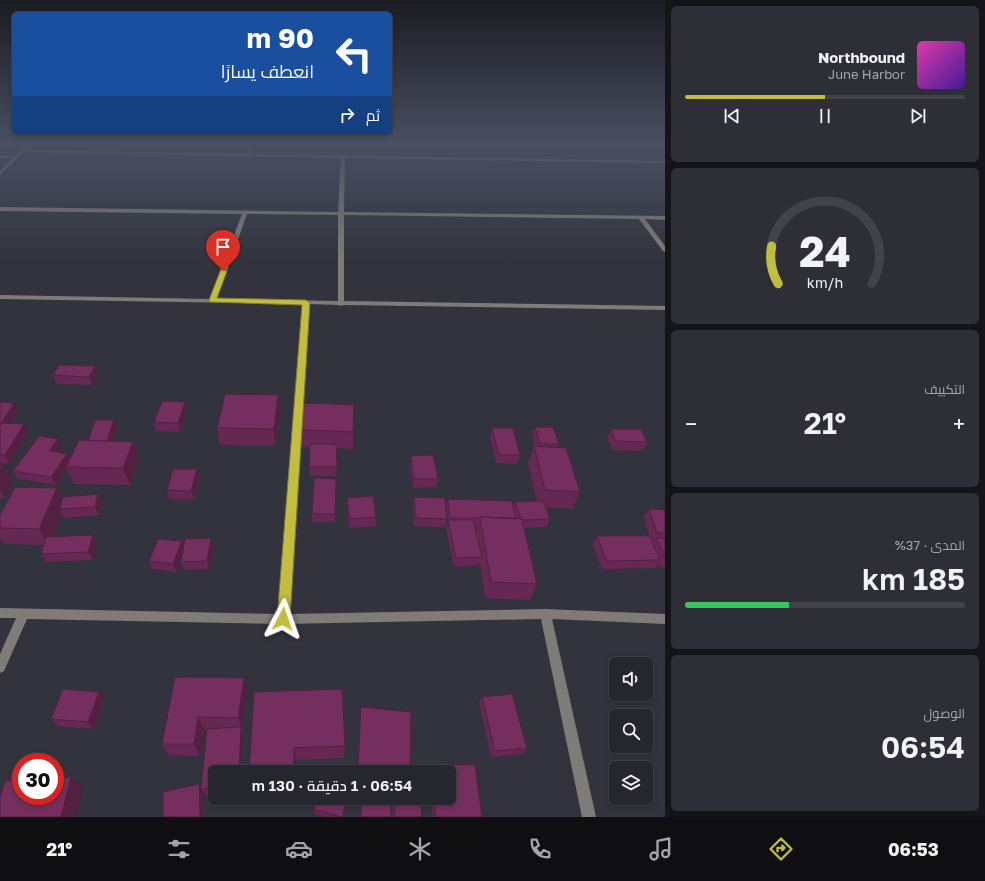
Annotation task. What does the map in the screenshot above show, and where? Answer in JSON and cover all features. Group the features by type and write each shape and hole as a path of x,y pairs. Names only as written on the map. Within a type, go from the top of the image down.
{"street":[{"path":"341,304 342,183"},
{"path":"0,209 665,218"},
{"path":"213,300 245,212"},
{"path":"640,217 665,250"},
{"path":"0,297 213,300 341,304 665,308"},
{"path":"283,619 306,303"},
{"path":"0,613 283,619 545,614 665,619"},
{"path":"0,667 24,614"},
{"path":"545,614 590,817"}],"building":[{"path":"59,365 95,366 89,377 53,375"},
{"path":"225,394 278,395 274,429 217,428"},
{"path":"162,401 185,402 178,423 154,422"},
{"path":"0,402 14,403 0,425"},
{"path":"304,403 354,405 353,432 301,430"},
{"path":"95,420 114,420 107,441 88,441"},
{"path":"2,423 24,424 5,455 0,455 0,426"},
{"path":"535,427 553,427 559,444 540,444"},
{"path":"492,428 513,428 520,455 499,455"},
{"path":"611,429 641,429 647,442 616,441"},
{"path":"39,436 58,439 49,451 67,454 51,477 13,471"},
{"path":"79,440 133,442 123,468 66,467"},
{"path":"310,444 336,444 337,467 309,467"},
{"path":"534,446 566,448 580,492 545,490"},
{"path":"433,455 438,479 414,479 411,456"},
{"path":"173,469 197,469 191,491 167,490"},
{"path":"314,478 336,479 335,514 312,514"},
{"path":"15,487 57,488 39,529 0,528 0,515"},
{"path":"98,494 95,507 60,509 63,497"},
{"path":"373,496 376,517 350,519 347,498"},
{"path":"414,497 445,498 447,519 416,518"},
{"path":"448,499 512,501 516,518 450,518"},
{"path":"543,501 550,519 521,519 515,502"},
{"path":"649,509 665,510 665,533 657,533"},
{"path":"480,517 522,519 537,584 491,582"},
{"path":"448,520 473,520 482,557 456,558"},
{"path":"93,535 88,552 41,554 46,537"},
{"path":"597,536 649,536 660,560 607,561"},
{"path":"211,538 207,561 181,562 185,539"},
{"path":"656,538 665,538 665,555"},
{"path":"158,539 182,541 173,564 149,561"},
{"path":"175,677 244,678 238,718 198,717 194,744 162,744"},
{"path":"63,689 99,692 88,722 51,719"},
{"path":"342,689 345,746 294,748 294,765 249,765 254,692"},
{"path":"512,694 527,748 495,751 482,697"},
{"path":"361,707 411,712 410,765 358,765"},
{"path":"241,727 239,765 208,765 208,788 201,789 207,729"},
{"path":"431,764 475,765 482,817 436,817 435,805 456,805 456,765"},
{"path":"64,777 71,777 64,805"},
{"path":"5,781 12,781 12,805 64,805 61,817 0,817 0,797"},
{"path":"199,784 200,817 163,817 163,792"},
{"path":"315,805 345,805 343,817 314,809"},
{"path":"361,805 391,805 391,817 361,817"},
{"path":"394,805 421,805 422,817 395,817"}],"route":[{"path":"223,271 213,300 306,303 283,619"}]}
